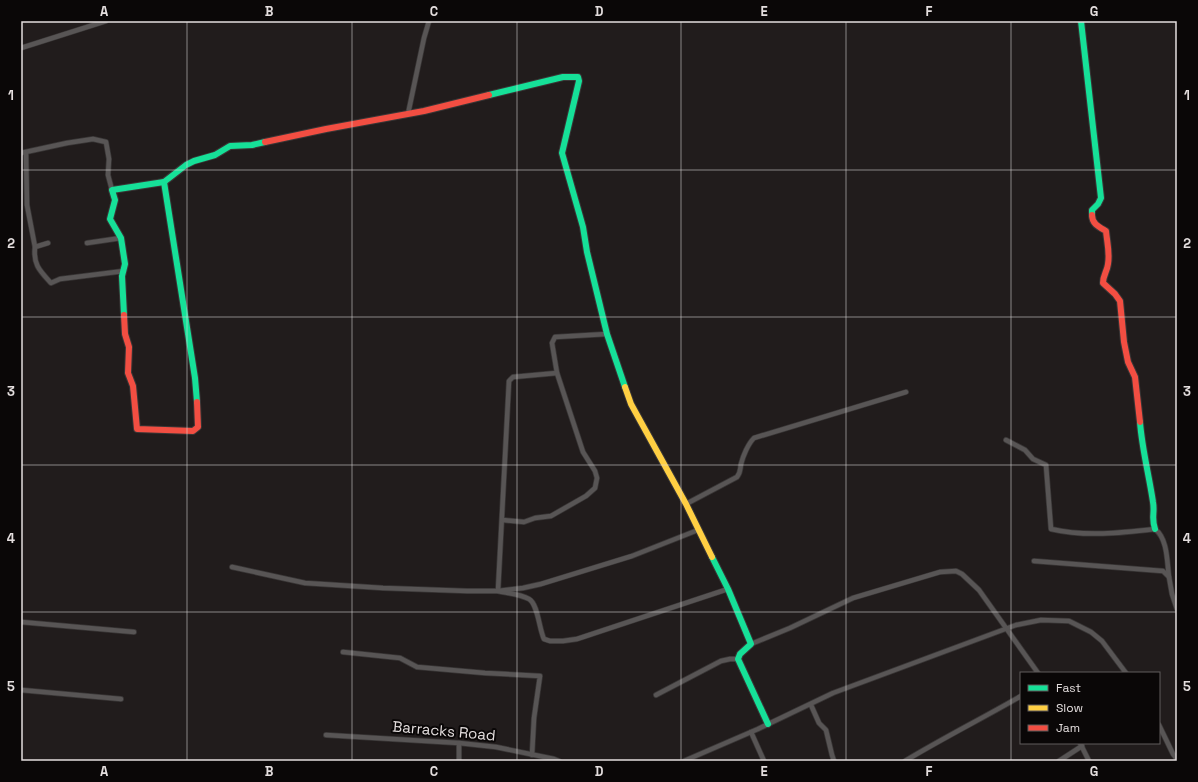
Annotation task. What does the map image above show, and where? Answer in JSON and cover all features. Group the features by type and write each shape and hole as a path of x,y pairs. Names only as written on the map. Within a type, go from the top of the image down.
{"street":[{"path":"21,48 106,21"},
{"path":"408,114 429,21"},
{"path":"1081,21 1101,198 1092,210 1092,219 1097,226 1106,231 1109,266 1107,272 1103,276 1103,284 1115,294 1120,301 1124,342 1128,362 1135,377 1141,437 1154,507 1152,521 1155,529 1163,540 1172,594 1177,609"},
{"path":"112,190 164,182 186,165 215,155 230,146 252,145 326,129 408,114 563,77 575,76 578,78 579,81 562,154 583,227 587,252 607,334 631,404 686,504 728,589 752,644"},
{"path":"124,271 67,278 51,283 38,268 34,256 35,247 27,205 24,153 67,143 93,139 106,142 109,158 108,175 114,200 110,220 121,238 125,264 124,271 122,276 123,307 125,334 129,347 128,373 133,386 137,429 145,431 193,431 197,429 198,424 198,402 164,182"},
{"path":"87,243 121,238"},
{"path":"35,247 48,244"},
{"path":"503,520 524,522 535,518 551,516 586,496 595,488 597,478 583,452 557,373 552,343 555,337 607,334"},
{"path":"498,591 510,381 513,378 557,373"},
{"path":"686,504 737,476 740,473 741,464 750,442 754,438 906,392"},
{"path":"1006,440 1025,450 1033,459 1046,465 1051,529 1072,533 1097,534 1155,529"},
{"path":"232,567 305,583 452,591 498,591 523,588 548,582 632,556 698,530"},
{"path":"1034,562 1163,571 1169,578"},
{"path":"768,724 738,659 740,654 752,644 854,598 924,576 949,570 962,574 979,590 1036,672"},
{"path":"498,591 530,599 536,607 541,632 544,639 550,641 563,641 576,639 649,616 728,589"},
{"path":"684,761 751,732 833,693 1016,625 1041,620 1070,621 1091,632 1102,641 1125,672"},
{"path":"21,622 134,632"},
{"path":"342,652 400,658 417,667 540,676 534,718 532,754"},
{"path":"656,695 721,661 738,659"},
{"path":"21,690 121,699"},
{"path":"905,761 929,746 978,721 1020,697"},
{"path":"811,704 819,723 826,730 834,761"},
{"path":"1160,727 1177,759"},
{"path":"751,732 764,761"},
{"name":"Barracks Road","path":"326,734 496,747 559,761"},
{"path":"459,743 459,761"},
{"path":"1059,761 1081,745 1089,761"}],"traffic: fast":[{"path":"1081,21 1101,198 1092,210 1092,215"},
{"path":"489,95 563,77 578,77 579,81 562,153 583,227 587,252 607,334 625,387"},
{"path":"124,315 122,276 125,264 121,238 110,219 115,200 112,190 164,182 186,165 215,155 230,146 252,145 265,142"},
{"path":"164,182 195,378 197,402"},
{"path":"1140,422 1142,442 1154,509 1153,522 1155,529"},
{"path":"712,557 728,589 751,644 740,654 738,659 768,724"}],"traffic: slow":[{"path":"625,387 631,404 686,504 712,557"}],"traffic: jam":[{"path":"265,142 424,111 489,95"},
{"path":"1092,215 1093,221 1098,227 1106,231 1109,260 1103,283 1120,301 1124,342 1128,362 1135,377 1140,422"},
{"path":"124,315 125,334 129,347 128,373 133,386 137,429 193,431 198,427 197,402"}]}
